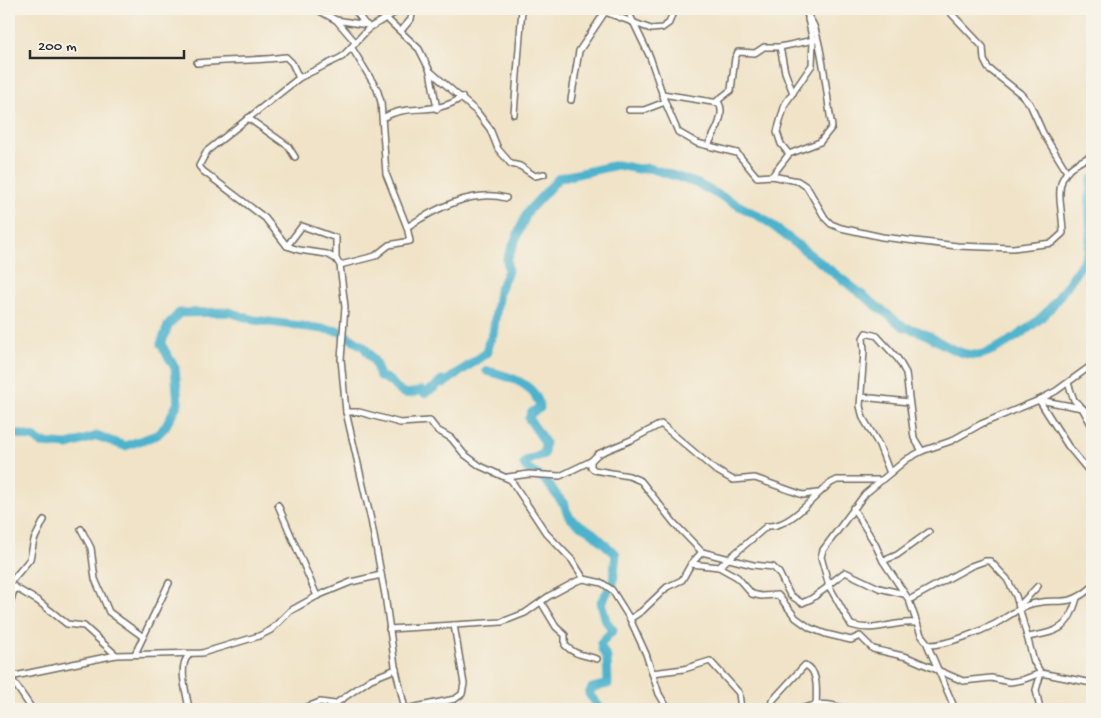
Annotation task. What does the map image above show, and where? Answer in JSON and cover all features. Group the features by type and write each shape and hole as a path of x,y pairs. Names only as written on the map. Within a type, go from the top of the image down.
{"street":[{"path":"316,9 336,20 368,27"},
{"path":"354,9 368,27"},
{"path":"401,9 368,27 352,48 333,62 299,78 207,151 199,166 206,174 265,218 287,246 299,250 327,254 336,259 340,265 345,307 341,359 346,412 381,575 389,630 405,709 455,699 462,694 464,684 454,625"},
{"path":"401,31 411,20 414,9"},
{"path":"514,114 522,9"},
{"path":"597,9 651,29 662,28 669,24 674,9"},
{"path":"627,9 650,57 662,94 678,132 690,140 737,153 757,177 772,176 798,181 807,187 826,218 841,228 919,242 957,246 1013,248 1052,243 1064,233 1058,194 1060,185 1067,172 1076,164 1092,156"},
{"path":"947,9 983,47 984,60 988,68 1021,94 1030,104 1043,133 1067,172"},
{"path":"572,100 579,51 605,12"},
{"path":"789,154 777,136 785,104 812,65 815,27 805,12"},
{"path":"385,17 420,49 430,71 437,109"},
{"path":"336,20 356,43"},
{"path":"772,176 789,154 820,142 832,127 827,107 825,65 815,40"},
{"path":"717,101 731,90 735,58 738,52 755,53 764,47 780,47 815,40"},
{"path":"780,47 785,72 793,93"},
{"path":"340,265 375,256 389,246 410,241 407,227 386,174 383,153 383,118 377,89 352,48"},
{"path":"197,63 237,60 256,61 286,57 292,62 299,78"},
{"path":"430,71 462,97 487,125 494,142 511,164 516,164 535,176 544,174"},
{"path":"662,94 717,101 721,106 718,124 708,145"},
{"path":"383,118 398,111 437,109 453,104 462,97"},
{"path":"629,110 644,110 665,102"},
{"path":"248,118 288,146 295,157"},
{"path":"407,227 453,203 494,195 506,198"},
{"path":"287,246 302,226 336,238 336,259"},
{"path":"890,473 879,445 863,418 860,406 864,334 869,332 877,336 904,368 908,378 914,438 922,451"},
{"path":"915,623 903,622 869,629 851,625 829,585 821,562 823,550 865,494 906,459 951,441 982,424 1039,400 1068,383 1092,365"},
{"path":"1068,383 1074,400 1092,417"},
{"path":"862,397 909,402"},
{"path":"1039,400 1082,408"},
{"path":"1039,400 1068,446 1092,475"},
{"path":"1082,408 1092,426"},
{"path":"346,412 359,412 400,423 430,421 437,430 451,438 464,454 480,466 490,472 508,477 534,474 560,476 591,461 598,454 631,440 661,424 714,469 728,478 738,480 755,478 803,495 817,493"},
{"path":"591,461 591,468 594,470 629,476 645,484 674,523 702,552 726,559 773,567 779,573 786,590 802,603 811,599 845,572 879,588 904,594"},
{"path":"508,477 546,533 572,560 584,579 609,586 630,618 646,654 659,694 668,709"},
{"path":"719,567 726,559 767,526 774,527 793,516 817,493 837,480 881,480"},
{"path":"278,505 318,596"},
{"path":"853,508 874,542 883,561 909,600 915,623 939,670 955,709"},
{"path":"9,606 12,601 11,585 30,559 34,540 44,520"},
{"path":"81,529 91,548 95,579 109,612 142,636"},
{"path":"883,561 897,555 929,532"},
{"path":"630,618 642,611 667,587 682,580 691,564 702,552"},
{"path":"909,600 971,566 987,560 1007,579 1019,608 1034,662 1041,673 1036,690 1040,709"},
{"path":"691,564 719,567 737,577 752,594 761,596 778,595 796,618 810,628 851,640 860,636 873,649 907,657 963,681 991,678 1010,682 1041,673 1092,683"},
{"path":"32,709 10,676 23,675 116,655 190,654 259,636 272,630 290,611 318,596 351,582 381,575"},
{"path":"389,630 502,622 525,613 541,602 584,579"},
{"path":"135,654 169,583"},
{"path":"11,585 67,624 84,626 116,655"},
{"path":"1019,608 1038,586"},
{"path":"926,643 935,645 973,633 1028,605 1045,601 1070,601 1092,587"},
{"path":"1028,637 1054,632 1066,624 1072,616 1077,598"},
{"path":"541,602 556,627 565,635 565,645 579,655 597,659"},
{"path":"189,709 183,668 185,659 190,654"},
{"path":"652,673 684,669 710,661 739,693 741,709"},
{"path":"758,709 770,708 772,701 805,665 816,676 816,706"},
{"path":"302,709 320,702 335,704 371,679 396,669"},
{"path":"16,686 23,675"},
{"path":"800,709 829,704 844,709"}],"waterway":[{"path":"9,432 35,438 41,443 68,445 97,436 125,446 157,435 165,427 178,403 175,368 161,344 168,326 179,313 229,312 254,320 339,331 364,347 375,362 380,377 386,379 401,392 413,393 421,390 424,393 434,388 442,380 444,383 488,352 488,344 493,334 499,291 508,271 507,259 528,211 559,178 617,165 638,169 649,168 698,184 764,219 904,327 923,333 961,352 974,355 982,354 1001,346 1039,320 1055,302 1082,264 1090,242 1090,188 1092,179"},
{"path":"487,371 512,378 533,392 540,408 531,413 529,419 545,442 544,454 526,461 524,465 547,482 565,505 566,511 572,520 590,531 616,554 613,583"},
{"path":"601,709 589,694 592,688 608,684 607,658 601,643 613,630 606,621 601,602 608,591"}]}
